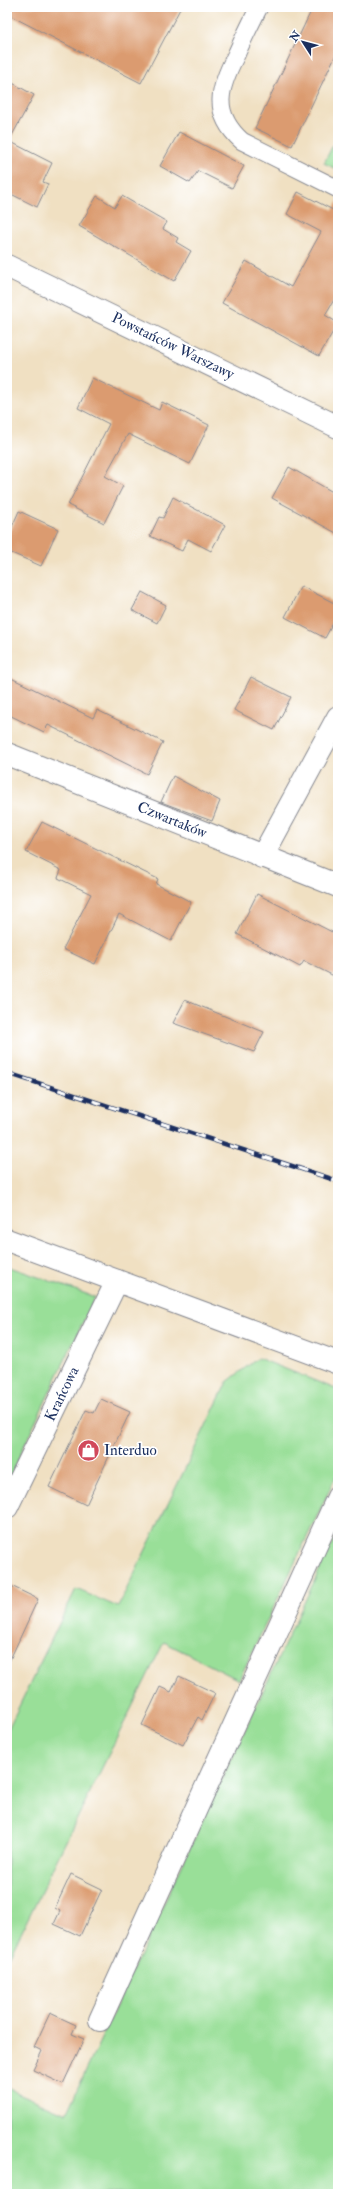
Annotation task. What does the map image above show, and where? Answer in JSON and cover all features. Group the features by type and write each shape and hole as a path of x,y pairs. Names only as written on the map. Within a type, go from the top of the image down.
{"street":[{"name":"Powstańców Warszawy","path":"9,271 338,427"},
{"path":"262,856 338,716"},
{"name":"Czwartaków","path":"7,754 338,886"},
{"path":"7,1240 338,1363"},
{"name":"Krańcowa","path":"7,1507 117,1281"},
{"path":"100,2020 338,1497"}],"lane":[{"path":"259,7 222,82 220,97 224,117 230,130 242,140 272,158 338,189"}],"green space":[{"path":"338,135 338,170 324,163"},
{"path":"7,1266 95,1297 7,1482"},
{"path":"258,1358 338,1390 338,1472 239,1680 164,1642 7,1961 7,1731 76,1589 118,1607 227,1382"},
{"path":"338,1530 338,2194 7,2194 7,2088 66,2114"}],"building":[{"path":"7,7 181,7 141,83 7,14"},
{"path":"313,7 338,7 338,50 292,146 255,128"},
{"path":"7,80 34,95 9,141 52,163 43,182 48,184 37,207 7,192"},
{"path":"179,132 244,166 232,188 198,171 190,183 160,166"},
{"path":"298,192 333,210 338,201 338,293 325,315 338,323 319,356 222,303 246,261 291,287 321,232 287,214"},
{"path":"97,196 115,207 122,196 167,222 163,229 178,238 176,242 191,251 174,281 79,226"},
{"path":"92,378 159,410 162,402 209,425 190,464 128,434 105,476 123,486 104,523 68,505 109,424 78,408"},
{"path":"289,467 338,495 338,534 272,498"},
{"path":"173,497 225,525 211,551 188,539 182,551 150,536 159,517 163,518"},
{"path":"19,511 58,529 41,566 7,551 7,538"},
{"path":"301,586 338,605 338,614 325,638 285,617"},
{"path":"142,592 166,605 157,623 132,610"},
{"path":"7,676 93,718 97,710 163,742 147,774 48,725 44,732 7,714"},
{"path":"251,677 291,697 274,730 234,710"},
{"path":"173,776 220,801 212,821 161,802"},
{"path":"42,822 158,879 156,884 191,902 171,941 119,914 95,964 63,949 91,894 58,878 61,870 26,852"},
{"path":"257,894 338,935 338,978 304,961 300,967 237,934"},
{"path":"185,1000 264,1032 254,1052 173,1023"},
{"name":"Interduo","path":"101,1399 130,1412 86,1505 49,1487 86,1410 94,1413"},
{"path":"7,1584 38,1599 7,1666"},
{"path":"179,1676 215,1693 202,1720 198,1717 183,1745 142,1725 160,1687 171,1692"},
{"path":"71,1874 102,1889 80,1936 54,1924 60,1911 55,1908"},
{"path":"50,2013 76,2025 72,2034 84,2039 63,2084 33,2070 42,2051 34,2047"}],"railway":[{"path":"7,1073 338,1181"}],"place":[{"name":"Interduo","path":"89,1450"}]}
